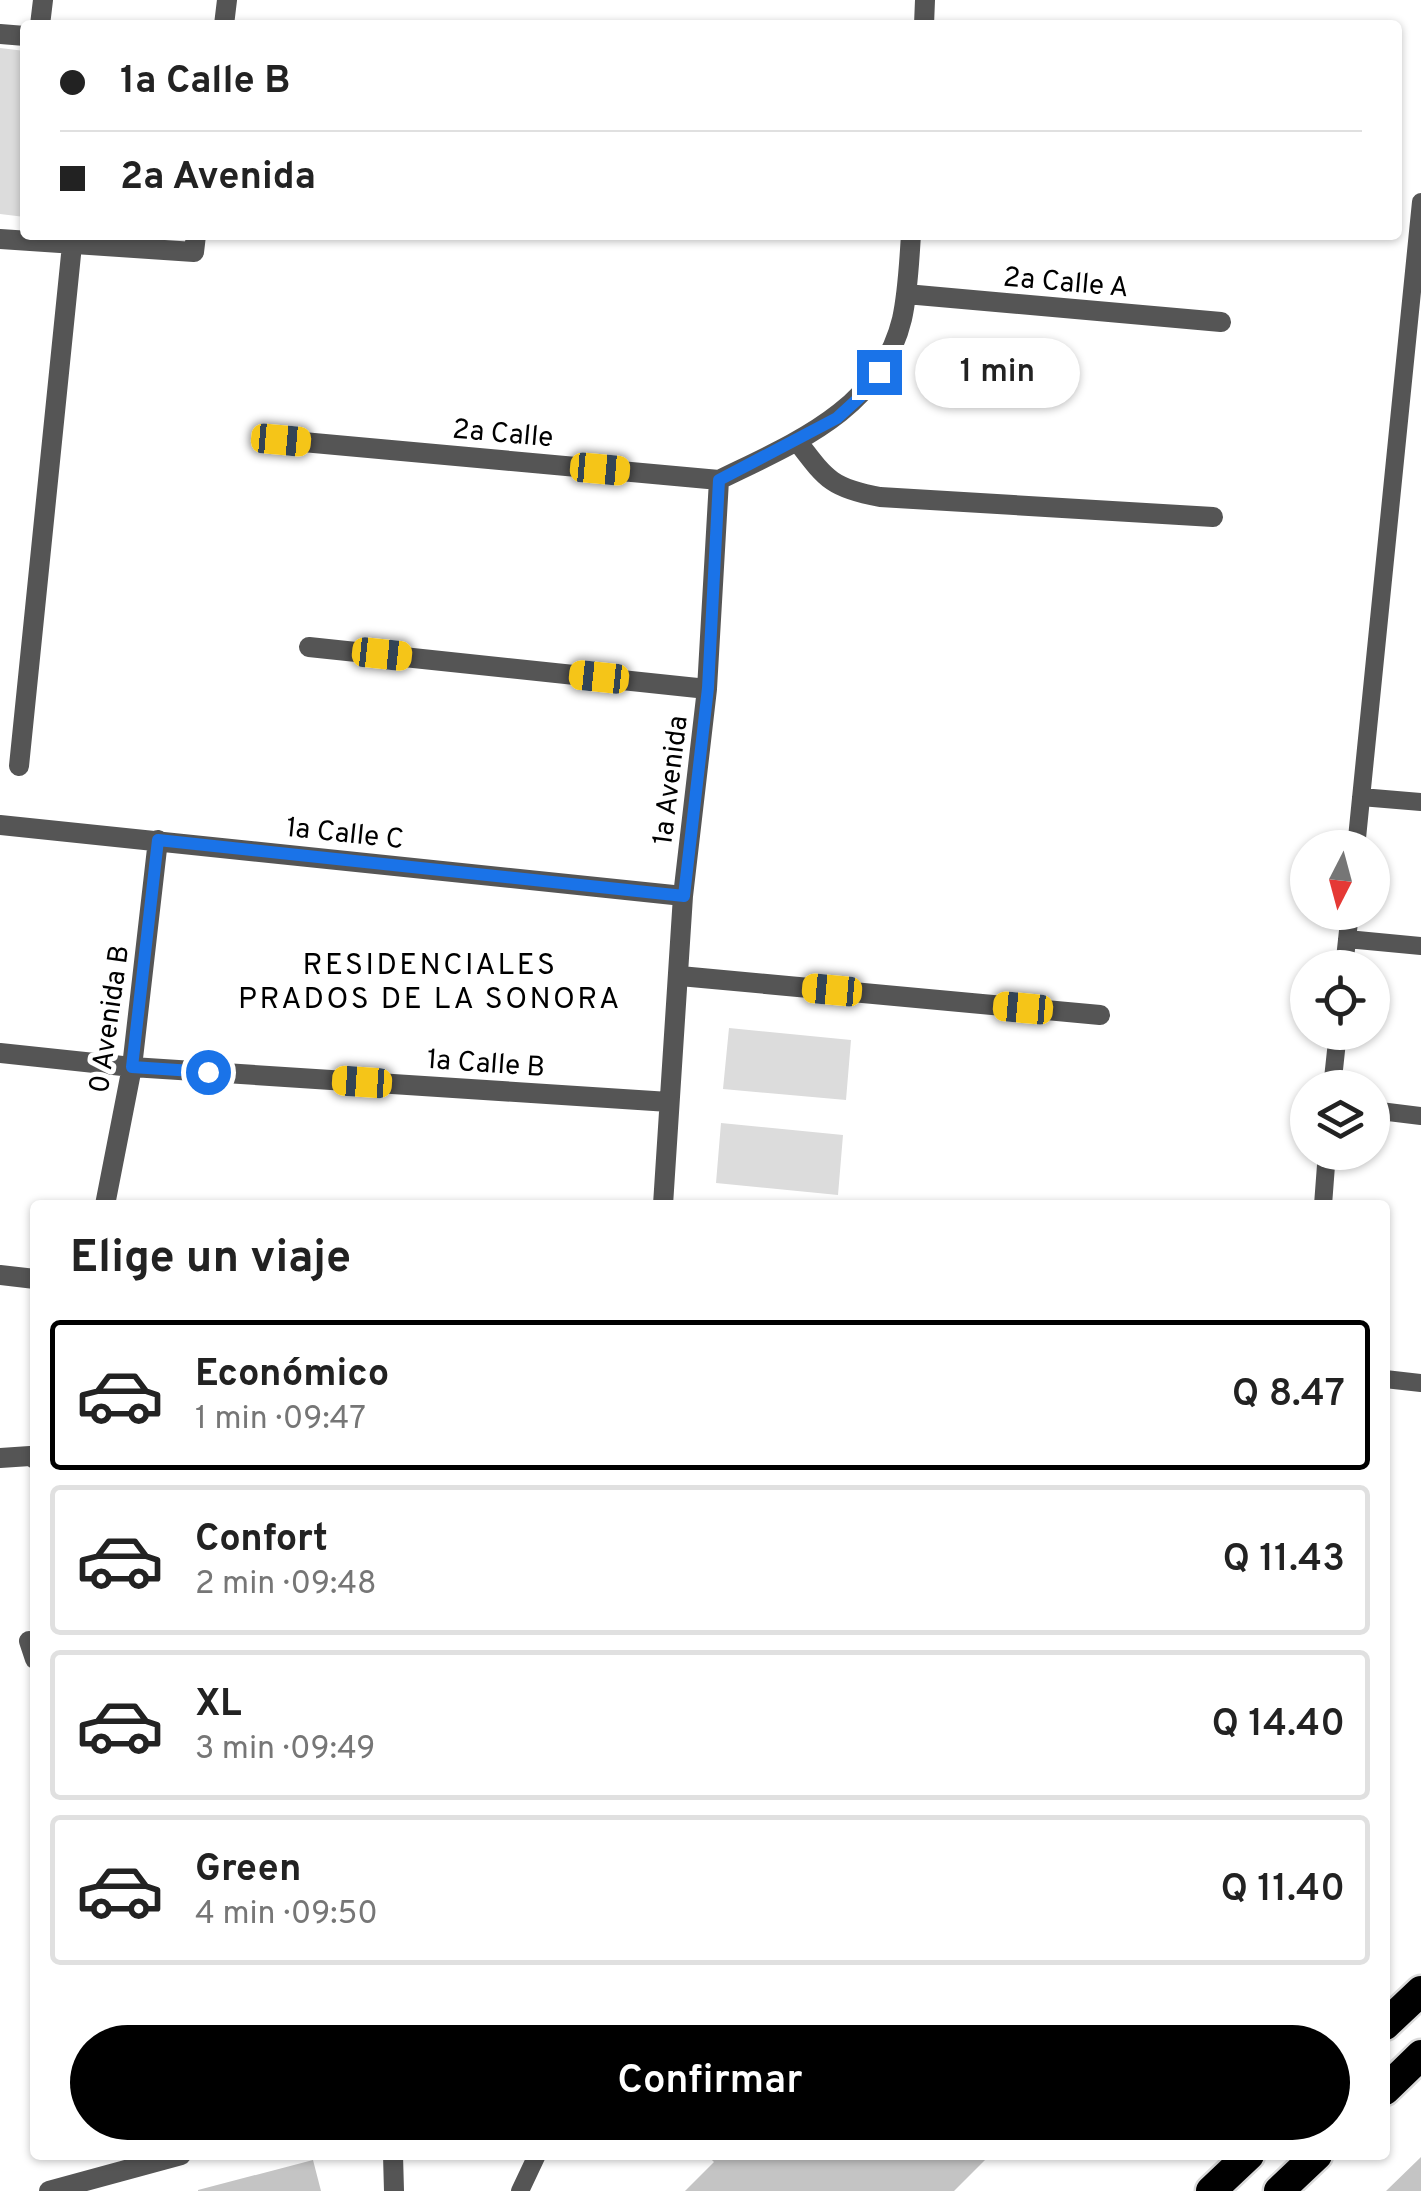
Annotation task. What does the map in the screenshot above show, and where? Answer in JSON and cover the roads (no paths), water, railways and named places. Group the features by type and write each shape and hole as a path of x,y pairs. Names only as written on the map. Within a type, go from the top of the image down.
{"highway":[{"path":"1390,2021 1421,1991"},
{"path":"1390,2085 1421,2055"},
{"path":"1212,2191 1244,2160"},
{"path":"1279,2191 1311,2160"}],"street":[{"path":"19,766 73,240"},
{"path":"97,240 195,244"},
{"path":"719,480 837,418 860,397 879,372 902,321 911,240"},
{"name":"2a Calle A","path":"906,294 1221,322"},
{"name":"2a Calle","path":"281,440 719,480"},
{"path":"797,441 826,479 850,492 1213,517"},
{"name":"1a Avenida","path":"663,1200 684,896 708,688 719,480"},
{"path":"309,647 708,688"},
{"name":"1a Calle C","path":"0,825 684,896"},
{"name":"0 Avenida B","path":"106,1200 132,1067 158,840"},
{"path":"680,976 1100,1015"},
{"name":"1a Calle B","path":"0,1053 132,1067 669,1102"},
{"path":"0,1275 30,1278"},
{"path":"0,1458 30,1456"},
{"path":"49,2191 162,2160"},
{"path":"393,2160 394,2191"}],"lane":[{"path":"1358,830 1414,332 1421,202"},
{"path":"1362,796 1421,802"},
{"path":"1346,950 1348,930"},
{"path":"1347,938 1421,946"},
{"path":"1390,1112 1421,1116"},
{"path":"1323,1200 1326,1170"},
{"path":"1390,1380 1421,1383"},
{"path":"520,2191 535,2160"}],"district":[{"name":"RESIDENCIALES PRADOS DE LA SONORA","path":"430,981"}]}
